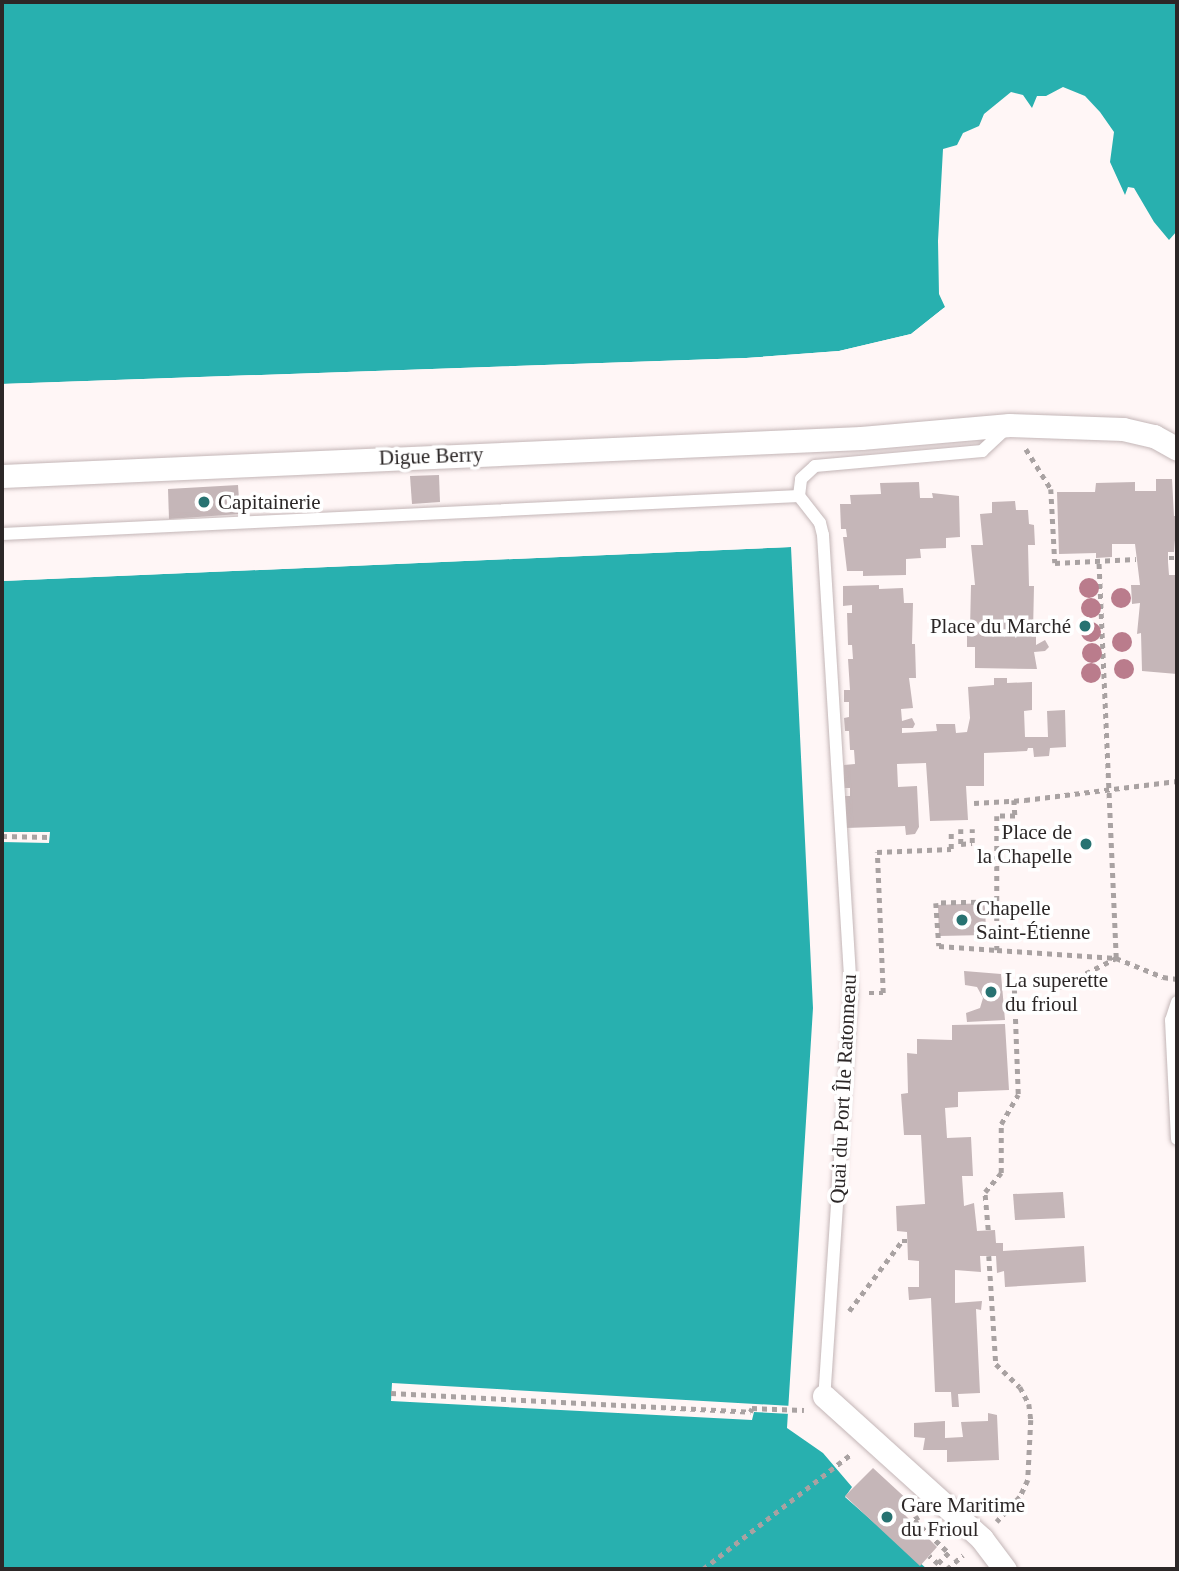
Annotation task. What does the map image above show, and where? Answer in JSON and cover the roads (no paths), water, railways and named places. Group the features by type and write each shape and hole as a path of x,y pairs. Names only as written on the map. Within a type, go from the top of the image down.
{"street":[{"name":"Digue Berry","path":"2,476 861,438 1136,431 1170,442 1177,449"},
{"path":"824,1396 982,1539 1005,1569"}],"lane":[{"path":"2,534 799,496 801,479 815,466 982,451 1016,434"},
{"name":"Quai du Port Île Ratonneau","path":"799,496 820,523 823,535 851,994 824,1396"},
{"path":"1177,1002 1171,1020 1177,1139"}],"water":[{"path":"2,2 1177,2 1177,231 1169,240 1154,222 1134,188 1128,187 1125,195 1110,162 1114,132 1085,96 1063,87 1046,96 1037,96 1032,108 1023,95 1011,92 984,114 979,126 963,133 957,145 943,149 938,241 939,294 945,307 911,334 839,351 746,358 2,384"},
{"path":"791,547 813,1008 787,1428 823,1453 852,1487 845,1497 927,1569 2,1569 2,581"}],"place":[{"name":"Capitainerie","path":"204,502"},
{"name":"Place du Marché","path":"1085,626"},
{"name":"Place de la Chapelle","path":"1086,844"},
{"name":"Chapelle Saint-Étienne","path":"962,920"},
{"name":"La superette du frioul","path":"991,992"},
{"name":"Gare Maritime du Frioul","path":"887,1517"}]}
